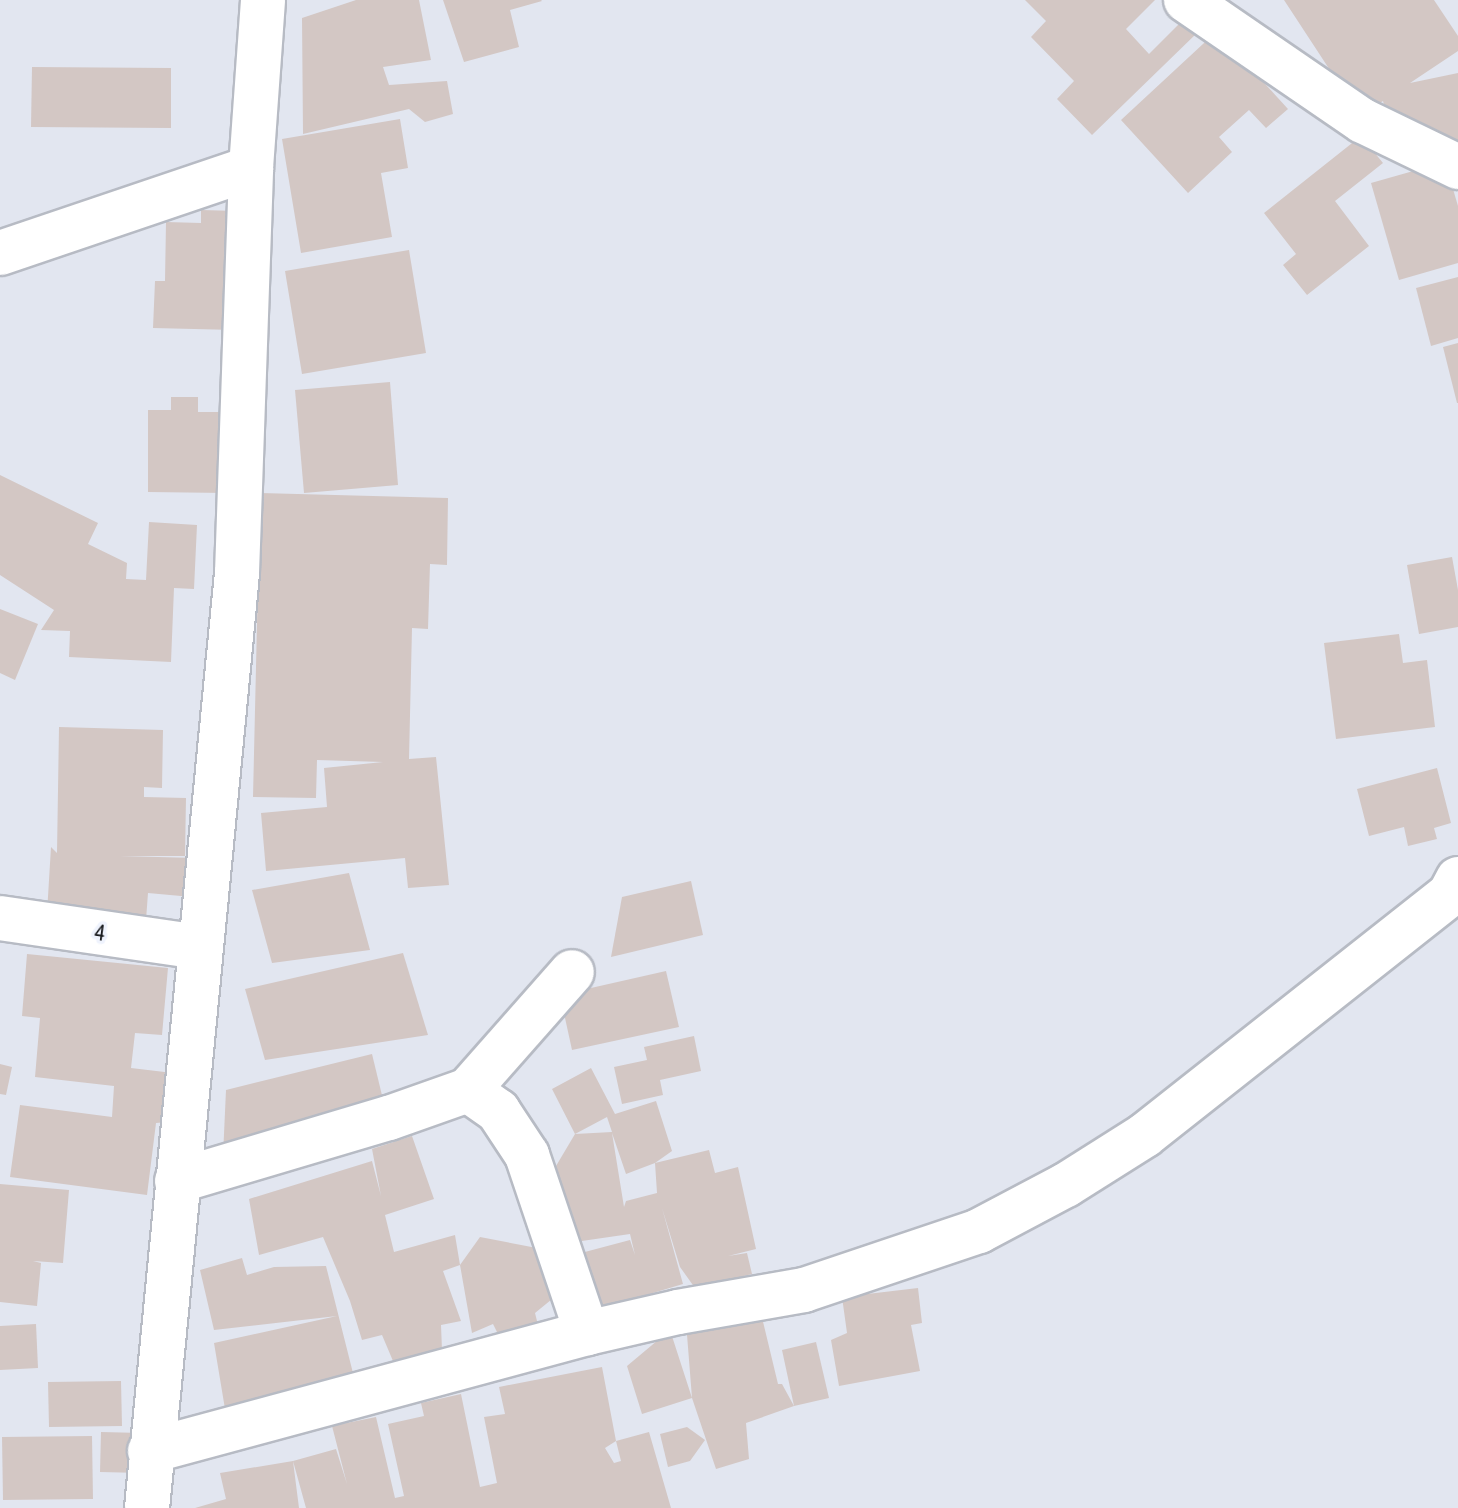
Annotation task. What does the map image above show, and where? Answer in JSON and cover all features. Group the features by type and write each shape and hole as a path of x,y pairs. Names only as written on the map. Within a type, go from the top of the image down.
{"street":[{"path":"147,1508 150,1451 237,573 251,168 263,0"},
{"path":"1186,0 1363,121 1458,167"},
{"path":"0,253 251,168"},
{"path":"150,1451 587,1333 678,1312 804,1290 992,1224 1066,1185 1145,1135 1450,894 1458,879"},
{"name":"4","path":"0,918 200,947"},
{"path":"177,1181 389,1118 468,1090 572,972"},
{"path":"468,1090 498,1111 527,1155 587,1333"}],"building":[{"path":"356,0 419,0 431,60 383,67 389,85 447,81 453,114 425,122 409,109 303,134 302,18"},
{"path":"443,0 542,1 510,10 519,47 464,62"},
{"path":"1025,0 1155,0 1126,29 1149,54 1185,18 1198,32 1092,135 1057,99 1074,81 1031,37 1046,21"},
{"path":"1284,0 1434,0 1458,36 1458,51 1410,83 1458,73 1458,142 1438,147 1433,128 1408,133 1403,113 1387,116 1383,101 1360,116"},
{"path":"1217,31 1288,109 1266,128 1249,110 1219,137 1232,152 1188,193 1121,120"},
{"path":"32,67 171,68 171,128 31,127"},
{"path":"400,119 408,168 381,173 392,237 301,253 282,139"},
{"path":"1361,136 1383,163 1335,201 1369,246 1307,295 1283,265 1296,254 1264,213"},
{"path":"1445,162 1458,206 1458,263 1399,280 1371,183"},
{"path":"201,210 237,211 235,330 153,328 155,281 165,281 166,222 201,223"},
{"path":"409,250 426,353 302,374 285,271"},
{"path":"1458,277 1458,338 1431,346 1416,288"},
{"path":"1458,343 1458,403 1457,403 1443,347"},
{"path":"390,382 398,485 304,493 295,390"},
{"path":"171,397 198,397 198,412 226,412 226,493 148,492 148,410 171,410"},
{"path":"0,475 98,523 88,544 127,563 126,579 146,580 149,522 197,525 194,589 174,588 171,662 69,657 70,631 41,630 54,610 0,575"},
{"path":"260,493 448,498 447,565 430,564 428,629 412,628 409,759 436,757 449,885 408,888 405,858 266,871 261,813 327,807 324,768 383,762 317,760 316,798 253,797"},
{"path":"1452,557 1458,590 1458,627 1419,634 1407,565"},
{"path":"0,609 38,624 15,680 0,673"},
{"path":"1399,634 1403,663 1427,660 1435,727 1336,739 1324,643"},
{"path":"59,727 163,730 162,788 144,787 144,797 186,798 185,856 120,856 196,858 192,897 148,893 146,920 47,913 51,847 57,853"},
{"path":"1437,768 1451,823 1434,828 1437,839 1408,846 1404,827 1369,836 1357,789"},
{"path":"349,873 370,950 272,963 252,890"},
{"path":"691,881 703,935 611,957 622,897"},
{"path":"403,953 428,1035 265,1060 245,989"},
{"path":"27,954 168,968 162,1035 135,1033 131,1068 173,1073 168,1122 156,1123 147,1195 10,1177 20,1105 112,1117 114,1086 35,1077 40,1018 22,1016"},
{"path":"666,971 679,1027 572,1050 560,995"},
{"path":"694,1036 701,1071 660,1080 663,1095 622,1104 614,1067 647,1060 644,1047"},
{"path":"372,1054 387,1116 223,1156 226,1090"},
{"path":"0,1064 12,1067 6,1095 0,1094"},
{"path":"591,1068 615,1114 656,1101 672,1151 655,1163 709,1150 715,1173 738,1167 756,1249 728,1256 747,1253 752,1274 695,1288 680,1267 662,1208 683,1284 596,1310 581,1253 630,1240 635,1255 630,1234 568,1243 556,1166 575,1134 552,1089","holes":["607,1117 612,1132 575,1134","612,1133 626,1174 655,1163 657,1193 626,1201 624,1207"]},
{"path":"412,1136 434,1199 385,1215 394,1252 455,1235 460,1265 443,1271 461,1321 441,1325 442,1350 393,1361 382,1335 362,1340 350,1301 323,1237 259,1255 249,1199 372,1161 381,1196 372,1149"},
{"path":"0,1184 69,1190 63,1263 33,1261 41,1263 37,1306 0,1302"},
{"path":"480,1237 542,1249 557,1295 535,1313 540,1333 502,1342 493,1324 472,1333 460,1265"},
{"path":"242,1258 247,1275 274,1267 326,1266 354,1377 225,1409 214,1343 337,1316 214,1330 200,1270"},
{"path":"918,1288 922,1323 911,1325 920,1371 839,1386 831,1340 847,1333 842,1297"},
{"path":"759,1305 778,1384 782,1384 794,1406 746,1423 749,1459 716,1469 692,1398 686,1322"},
{"path":"36,1324 38,1368 0,1370 0,1326"},
{"path":"670,1330 692,1398 642,1414 627,1366"},
{"path":"816,1342 829,1398 794,1406 782,1350"},
{"path":"602,1367 616,1441 649,1432 671,1508 306,1508 293,1461 336,1449 347,1484 332,1426 376,1417 395,1498 404,1496 388,1424 424,1416 421,1403 461,1394 480,1487 497,1483 484,1417 505,1414 499,1387","holes":["616,1441 621,1461 614,1463 605,1448"]},
{"path":"121,1381 122,1426 49,1427 48,1382"},
{"path":"687,1427 705,1440 690,1461 668,1467 660,1434"},
{"path":"101,1432 142,1433 142,1473 100,1472"},
{"path":"92,1436 93,1499 3,1500 2,1437"},
{"path":"293,1461 299,1508 195,1508 226,1499 220,1473"}]}
